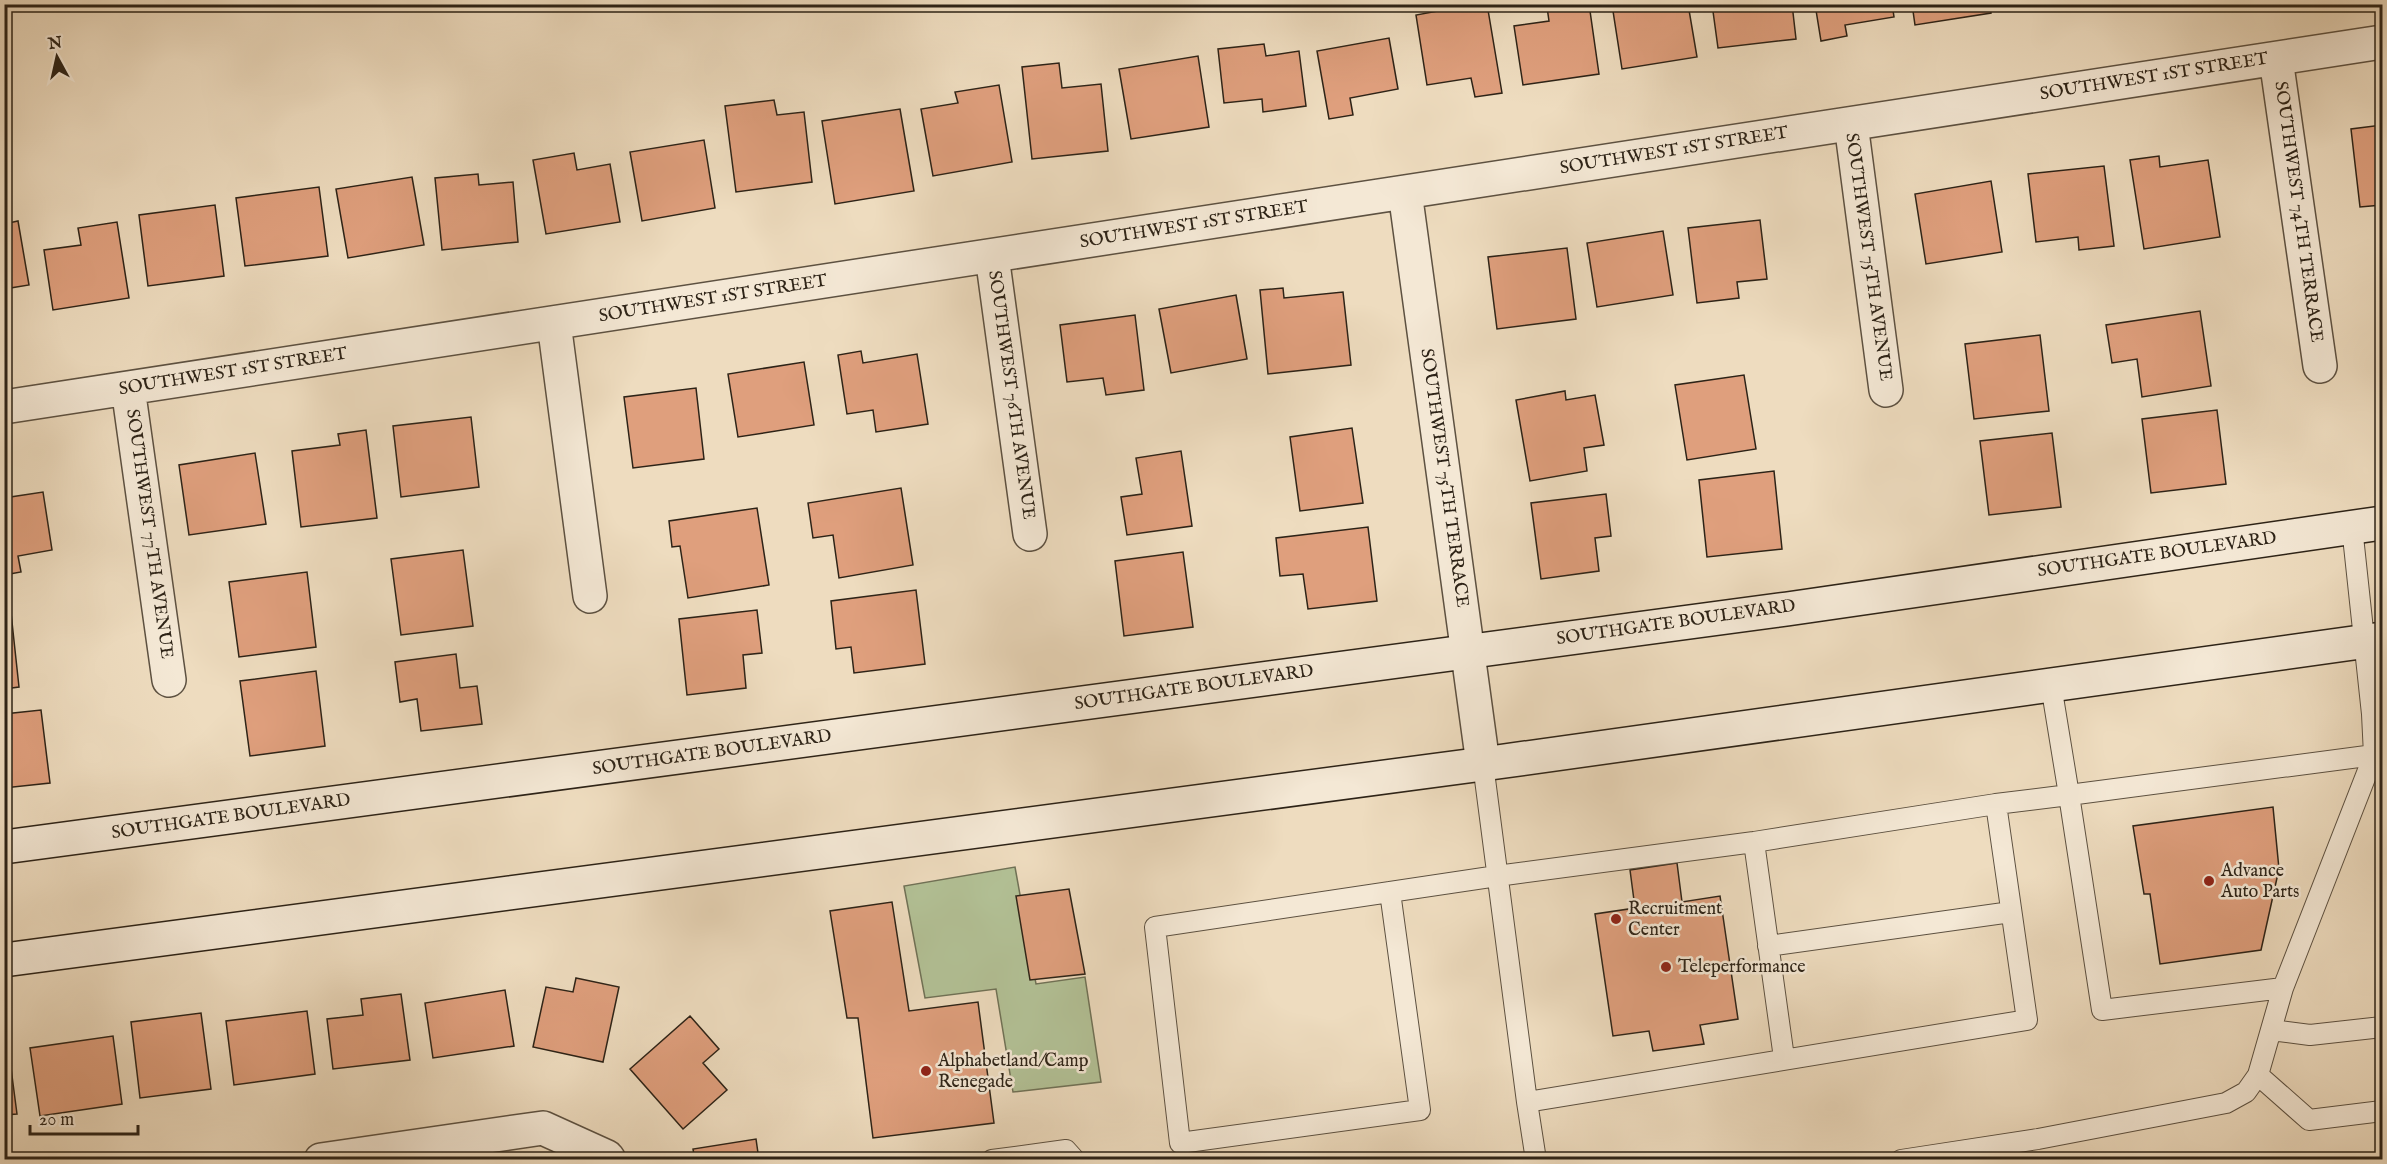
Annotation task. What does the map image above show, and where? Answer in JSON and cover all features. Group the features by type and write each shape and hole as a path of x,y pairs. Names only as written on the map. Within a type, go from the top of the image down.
{"street":[{"name":"SOUTHWEST 1ST STREET","path":"4,407 2382,42"},
{"name":"SOUTHWEST 74TH TERRACE","path":"2276,58 2320,366"},
{"name":"SOUTHWEST 75TH AVENUE","path":"1851,124 1886,390"},
{"name":"SOUTHWEST 75TH TERRACE","path":"1406,192 1483,764"},
{"name":"SOUTHWEST 76TH AVENUE","path":"992,256 1030,534"},
{"path":"554,323 590,596"},
{"name":"SOUTHWEST 77TH AVENUE","path":"128,388 169,680"},
{"name":"SOUTHGATE BOULEVARD","path":"4,847 1787,609 2367,525"},
{"path":"4,960 1483,764 2373,640"},
{"path":"321,1160 543,1128 608,1158"}],"lane":[{"path":"1901,1160 2038,1139 2226,1103 2246,1092 2258,1076 2283,988 2378,761 2372,714 2373,640 2367,525"},
{"path":"2051,685 2102,1010 2283,988"},
{"path":"1390,892 1420,1110 1180,1143 1155,927 1497,876 1754,842 1996,804 2378,761"},
{"path":"1483,764 1536,1160"},
{"path":"1527,1102 1784,1058 2027,1020 1996,804"},
{"path":"1754,842 1784,1058"},
{"path":"1768,946 2012,912"},
{"path":"2271,1030 2310,1035 2382,1027"},
{"path":"2258,1076 2309,1120 2382,1111"},
{"path":"992,1160 1066,1150 1075,1160"}],"green space":[{"path":"1015,867 1036,984 1085,977 1101,1082 1013,1092 996,989 925,998 904,886"}],"building":[{"path":"1487,4 1502,93 1475,97 1471,78 1427,85 1416,15"},
{"path":"1589,4 1599,74 1523,85 1514,26 1549,21 1547,7"},
{"path":"1646,4 1688,4 1697,57 1622,69 1613,11"},
{"path":"1712,4 1792,4 1796,39 1718,48"},
{"path":"1815,4 1892,4 1894,17 1845,25 1847,36 1821,41"},
{"path":"1912,4 1990,4 1991,13 1915,25"},
{"path":"1389,38 1398,89 1350,98 1353,115 1329,119 1317,51"},
{"path":"1264,44 1266,56 1299,51 1306,106 1263,112 1262,99 1224,103 1218,49"},
{"path":"1198,56 1209,127 1131,139 1119,69"},
{"path":"1059,63 1062,88 1101,84 1108,151 1032,159 1022,67"},
{"path":"999,85 1012,162 933,176 921,109 958,103 955,92"},
{"path":"774,100 777,115 804,112 812,182 736,192 725,106"},
{"path":"900,109 914,191 835,204 822,121"},
{"path":"2382,125 2382,205 2360,207 2351,129"},
{"path":"704,140 715,208 642,221 630,152"},
{"path":"574,153 577,170 610,164 620,222 546,234 533,160"},
{"path":"2159,156 2160,167 2208,160 2220,237 2144,249 2130,160"},
{"path":"2104,166 2114,246 2079,250 2078,237 2036,242 2028,174"},
{"path":"478,174 479,185 513,182 518,242 442,250 435,178"},
{"path":"412,177 424,245 348,258 336,189"},
{"path":"1991,181 2002,252 1926,264 1915,194"},
{"path":"319,187 328,256 245,266 236,198"},
{"path":"215,205 224,276 148,286 139,215"},
{"path":"1760,220 1767,279 1737,282 1739,298 1697,303 1688,228"},
{"path":"18,221 29,285 4,289 4,224"},
{"path":"117,222 129,298 53,310 44,250 81,245 78,228"},
{"path":"1663,231 1673,295 1597,307 1587,243"},
{"path":"1567,248 1576,319 1497,329 1488,257"},
{"path":"1283,288 1284,298 1343,292 1351,365 1268,374 1260,290"},
{"path":"1236,295 1247,359 1171,373 1159,309"},
{"path":"2200,311 2211,386 2142,397 2137,359 2112,363 2106,325"},
{"path":"1135,315 1144,390 1106,395 1103,378 1067,382 1060,325"},
{"path":"2040,335 2049,411 1974,419 1965,344"},
{"path":"861,351 863,363 917,354 928,424 876,432 873,410 847,414 838,355"},
{"path":"804,362 814,425 738,437 728,374"},
{"path":"1744,375 1756,449 1687,460 1675,385"},
{"path":"696,388 704,459 633,468 624,397"},
{"path":"1565,391 1566,400 1595,395 1604,445 1584,448 1587,471 1530,481 1516,400"},
{"path":"2217,410 2226,484 2151,493 2142,419"},
{"path":"471,417 479,487 401,497 393,426"},
{"path":"1352,428 1363,503 1300,511 1290,437"},
{"path":"366,430 377,518 301,527 292,451 340,445 338,434"},
{"path":"2052,433 2061,507 1989,515 1980,441"},
{"path":"1181,451 1192,526 1127,535 1121,497 1142,494 1136,458"},
{"path":"255,453 266,524 189,535 179,465"},
{"path":"1774,471 1782,549 1707,557 1699,480"},
{"path":"901,488 913,565 839,578 833,535 813,538 808,503"},
{"path":"43,492 52,550 18,556 21,572 4,575 4,498"},
{"path":"1606,494 1611,536 1595,538 1599,571 1541,579 1531,503"},
{"path":"757,508 769,585 688,598 680,546 672,547 669,521"},
{"path":"1368,527 1377,601 1308,609 1303,574 1280,576 1276,538"},
{"path":"463,550 473,626 401,635 391,559"},
{"path":"1183,552 1193,627 1124,636 1115,561"},
{"path":"307,572 316,647 239,657 229,582"},
{"path":"916,590 925,664 854,673 851,647 836,649 831,601"},
{"path":"757,610 762,653 743,655 746,688 687,695 679,619"},
{"path":"4,613 11,613 19,687 4,689"},
{"path":"456,654 460,688 477,686 482,724 421,731 417,699 400,702 395,662"},
{"path":"316,671 325,746 250,756 240,681"},
{"path":"41,710 50,783 4,788 4,714"},
{"name":"Advance Auto Parts","path":"2273,807 2279,869 2261,950 2160,964 2150,894 2144,894 2133,826"},
{"name":"Teleperformance","path":"1677,863 1682,902 1720,896 1738,1019 1700,1025 1704,1044 1653,1051 1649,1031 1613,1036 1595,914 1635,908 1630,870"},
{"path":"1069,889 1085,974 1030,980 1016,896"},
{"name":"Alphabetland/Camp Renegade","path":"892,902 909,1011 978,1002 994,1123 873,1138 858,1018 847,1018 830,911"},
{"path":"576,978 619,987 603,1062 533,1047 546,987 573,992"},
{"path":"505,990 514,1046 433,1058 425,1003"},
{"path":"401,994 410,1060 333,1069 327,1019 363,1015 361,999"},
{"path":"307,1011 315,1074 234,1085 226,1021"},
{"path":"201,1013 211,1089 140,1098 131,1022"},
{"path":"690,1016 719,1049 703,1063 727,1090 683,1129 630,1069"},
{"path":"113,1036 122,1104 40,1116 30,1048"},
{"path":"9,1053 17,1114 4,1115 4,1054"},
{"path":"756,1139 759,1160 695,1160 693,1149"}],"place":[{"name":"Advance Auto Parts","path":"2209,881"},
{"name":"Recruitment Center","path":"1616,919"},
{"name":"Teleperformance","path":"1666,967"},
{"name":"Alphabetland/Camp Renegade","path":"926,1071"}]}
